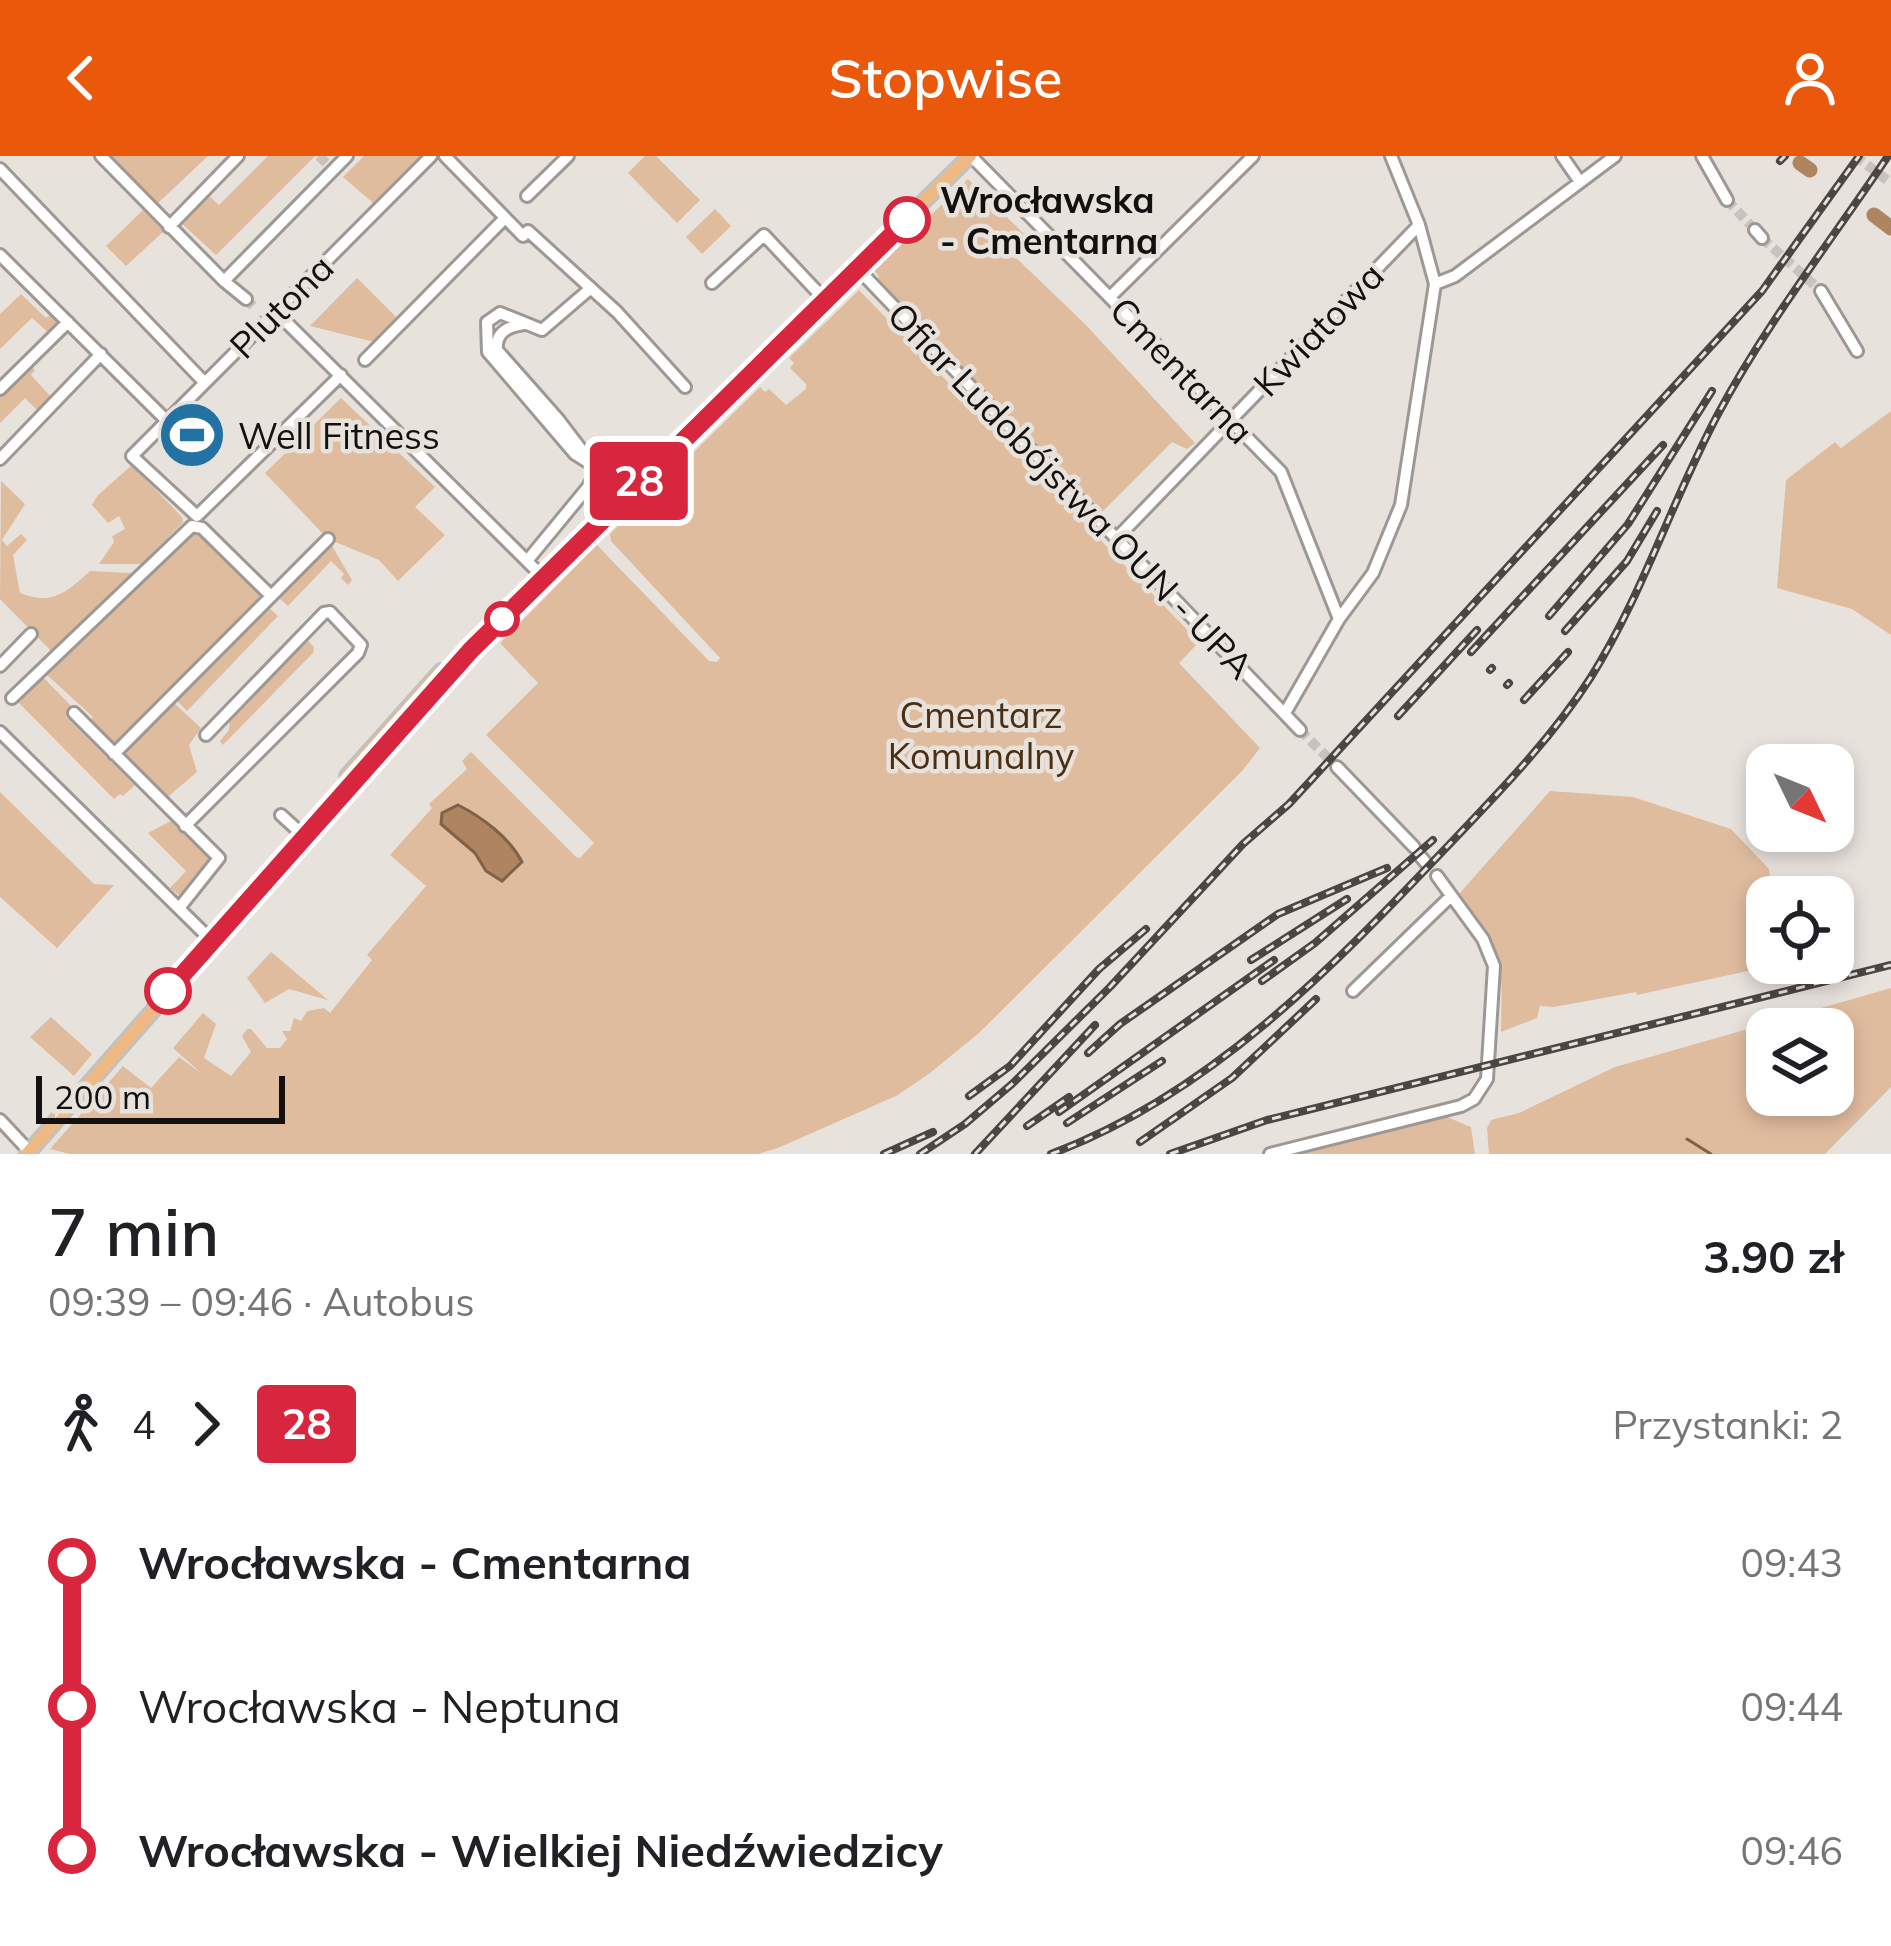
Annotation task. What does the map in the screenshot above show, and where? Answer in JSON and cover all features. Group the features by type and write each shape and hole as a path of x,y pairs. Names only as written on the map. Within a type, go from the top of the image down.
{"main road":[{"path":"28,1153 303,835 471,650 970,156"}],"street":[{"path":"169,227 238,156"},
{"path":"224,281 347,156"},
{"name":"Plutona","path":"340,375 197,516 132,456 431,156"},
{"path":"445,156 523,236 528,230 617,312 685,387"},
{"path":"527,196 568,156"},
{"path":"944,156 958,169"},
{"name":"Cmentarna","path":"970,156 1287,480 1339,620"},
{"path":"1110,297 1253,156"},
{"path":"1285,713 1372,573 1401,505 1435,284 1394,161 1410,156"},
{"path":"1562,156 1580,182"},
{"path":"1435,284 1455,276 1615,156"},
{"path":"1702,156 1727,200"},
{"path":"101,157 246,299"},
{"path":"0,169 205,383"},
{"path":"365,360 505,218"},
{"name":"Kwiatowa","path":"1117,538 1419,225"},
{"path":"712,283 760,236 766,236 826,300"},
{"path":"0,255 166,421"},
{"name":"Ofiar Ludobójstwa OUN - UPA","path":"857,268 1300,730"},
{"path":"527,561 594,475 591,464 575,454 488,352 485,329 493,316 507,313 542,330 591,288"},
{"path":"1821,291 1857,351"},
{"path":"256,309 271,315 340,375 542,576"},
{"path":"0,389 68,322"},
{"path":"0,459 101,354"},
{"path":"12,698 192,526 202,528 271,596"},
{"path":"114,754 328,539"},
{"path":"185,826 361,649 330,612 323,613 206,735"},
{"path":"0,667 31,634"},
{"path":"74,713 219,858 180,908"},
{"path":"0,732 212,940"},
{"path":"1337,767 1420,856"},
{"path":"281,815 303,835"},
{"path":"1270,1154 1461,1106 1482,1090 1487,1079 1494,966 1483,939 1437,876"},
{"path":"1353,991 1451,896"},
{"path":"0,1120 28,1153"}],"green space":[{"path":"109,156 208,156 157,204"},
{"path":"268,156 315,156 216,255 180,222 208,195 219,205"},
{"path":"364,156 420,156 373,203 343,177"},
{"path":"645,156 656,156 700,200 677,223 628,173"},
{"path":"968,179 1024,234 1009,251 1085,324 1195,443 1187,449 1172,442 1100,514 876,281 879,277 874,270"},
{"path":"715,209 731,226 702,254 686,237"},
{"path":"143,210 164,231 126,266 106,246"},
{"path":"357,278 398,319 374,342 310,326"},
{"name":"Cmentarz Komunalny","path":"859,290 1199,642 1179,663 1260,748 1243,770 979,1033 930,1073 898,1095 778,1148 758,1154 70,1154 50,1149 123,1066 151,1088 179,1057 202,1074 173,1048 203,1013 216,1024 204,1058 231,1076 251,1052 242,1036 247,1029 267,1048 280,1048 287,1039 282,1031 290,1031 294,1018 301,1021 307,1011 324,1008 330,1013 372,960 367,955 426,886 390,855 432,808 429,804 467,769 462,761 471,752 580,858 594,843 486,735 538,683 500,643 597,545 709,661 717,662 720,658 611,541 610,534 760,387 786,405 806,389 790,368 794,363 789,358"},
{"path":"21,294 46,318 52,313 59,326 51,335 32,318 0,349 0,314"},
{"path":"30,365 35,370 31,375 53,399 40,413 25,398 0,423 0,394"},
{"path":"341,398 435,487 415,507 445,535 398,581 379,560 328,539 265,473"},
{"path":"1891,411 1891,635 1852,609 1777,588 1786,480 1835,442 1841,448"},
{"path":"132,465 183,522 142,564 99,564 114,542 112,536 125,529 119,516 108,523 92,505"},
{"path":"1,481 25,504 2,540 7,546 21,534 27,540 13,555 20,593 50,597 66,591 90,571 132,573 51,651 0,599"},
{"path":"200,530 265,596 116,745 108,744 88,722 93,717 46,674"},
{"path":"331,544 352,580 348,585 331,561 288,606 278,597"},
{"path":"266,605 278,616 187,711 173,697"},
{"path":"305,638 314,647 313,653 223,745 220,741 229,730 230,714"},
{"path":"43,677 73,708 66,717 135,785 123,796 114,799 18,702"},
{"path":"172,701 201,728 189,745 197,772 170,795 167,804 122,754"},
{"path":"1550,791 1633,797 1731,829 1746,845 1746,852 1753,852 1769,869 1770,876 1746,876 1746,971 1637,995 1540,1006 1537,1018 1501,1032 1498,957 1459,894"},
{"path":"0,792 94,884 114,885 57,948 0,897"},
{"path":"171,821 207,854 211,864 183,898 170,888 186,871 148,833"},
{"path":"271,952 328,1000 289,989 265,1003 247,978"},
{"path":"1891,988 1891,1087 1825,1154 1489,1154 1491,1120 1519,1113 1615,1067 1746,1030 1746,1116 1854,1116 1854,1008 1821,1008"},
{"path":"51,1017 92,1054 74,1076 30,1037"},
{"path":"1447,1117 1471,1127 1475,1154 1301,1154"}],"shaded area":[{"path":"458,805 494,829 522,862 502,881 486,871 475,853 441,824 442,813"}],"waterway":[{"path":"1800,163 1810,170"},
{"path":"1874,215 1891,228"},
{"path":"1687,1139 1711,1154"}],"tunnel":[{"path":"319,156 329,166"},
{"path":"1855,156 1891,183"},
{"path":"1727,200 1755,230"},
{"path":"1762,238 1821,291"},
{"path":"246,299 256,309"},
{"path":"1300,730 1337,767"}],"railway":[{"path":"1780,161 1785,156"},
{"path":"920,1154 1012,1084 1243,844 1289,804 1762,291 1859,156"},
{"path":"1051,1154 1163,1098 1264,1025 1357,940 1540,745 1610,645 1701,447 1737,381 1888,156"},
{"path":"1549,616 1628,524 1712,391"},
{"path":"1471,652 1663,445"},
{"path":"1565,631 1627,561 1657,511"},
{"path":"1398,716 1477,630"},
{"path":"1524,700 1568,652"},
{"path":"1262,981 1315,943 1433,840"},
{"path":"1088,1053 1120,1024 1278,914 1387,868"},
{"path":"1251,960 1347,899"},
{"path":"969,1096 1010,1066 1099,969 1146,929"},
{"path":"1059,1112 1274,960"},
{"path":"1170,1154 1267,1120 1891,965"},
{"path":"1140,1142 1232,1078 1316,999"},
{"path":"975,1154 1095,1025"},
{"path":"1067,1123 1162,1061"},
{"path":"1027,1126 1069,1097"},
{"path":"884,1154 933,1132"}],"bus line":[{"name":"28","path":"168,991 471,650 907,220"}],"place":[{"name":"Wrocławska - Cmentarna","path":"907,220"},
{"name":"Well Fitness","path":"192,435"}]}
